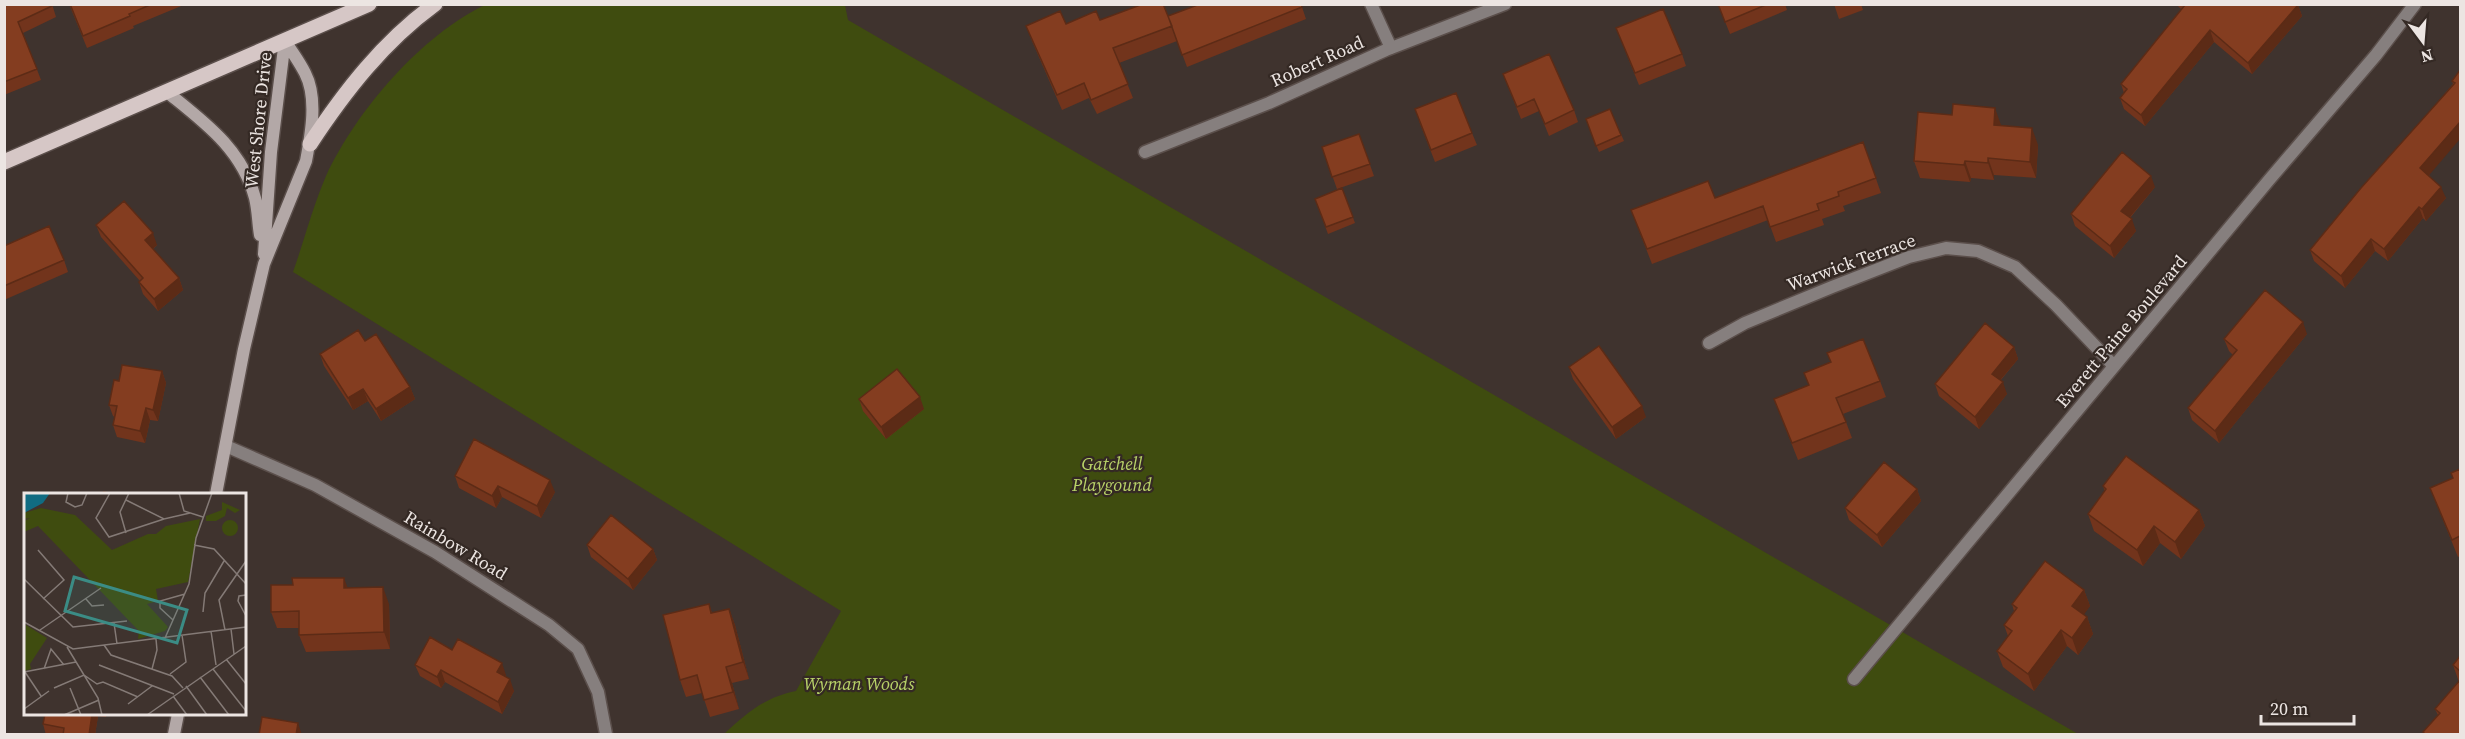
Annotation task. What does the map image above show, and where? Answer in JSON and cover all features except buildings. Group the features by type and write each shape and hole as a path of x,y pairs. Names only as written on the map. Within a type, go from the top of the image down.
{"main road":[{"path":"4,162 369,4"},
{"path":"309,144 332,110 371,61 411,22 435,4"},
{"name":"West Shore Drive","path":"216,493 244,349 264,264 306,161 309,144 313,98 306,75 285,40"},
{"name":"West Shore Drive","path":"264,264 271,152 285,40"},
{"path":"166,92 207,124 238,158 255,198 264,264"},
{"path":"174,735 178,715"}],"street":[{"path":"1371,4 1391,48"},
{"name":"Robert Road","path":"1145,152 1269,103 1391,48 1505,4"},
{"name":"Everett Paine Boulevard","path":"1854,679 2376,55 2415,4"},
{"name":"Warwick Terrace","path":"1709,343 1745,323 1909,257 1956,249 1978,251 2015,267 2056,305 2114,366"},
{"name":"Rainbow Road","path":"226,446 315,485 435,552 549,625 578,649 598,692 606,735"}],"green space":[{"name":"Gatchell Playgound","path":"487,4 845,5 848,20 2078,734 724,734 757,707 775,697 796,691 841,611 293,272 326,176 339,151 373,101 393,77 438,35"}],"park label":[{"name":"Wyman Woods","path":"859,683"}]}
